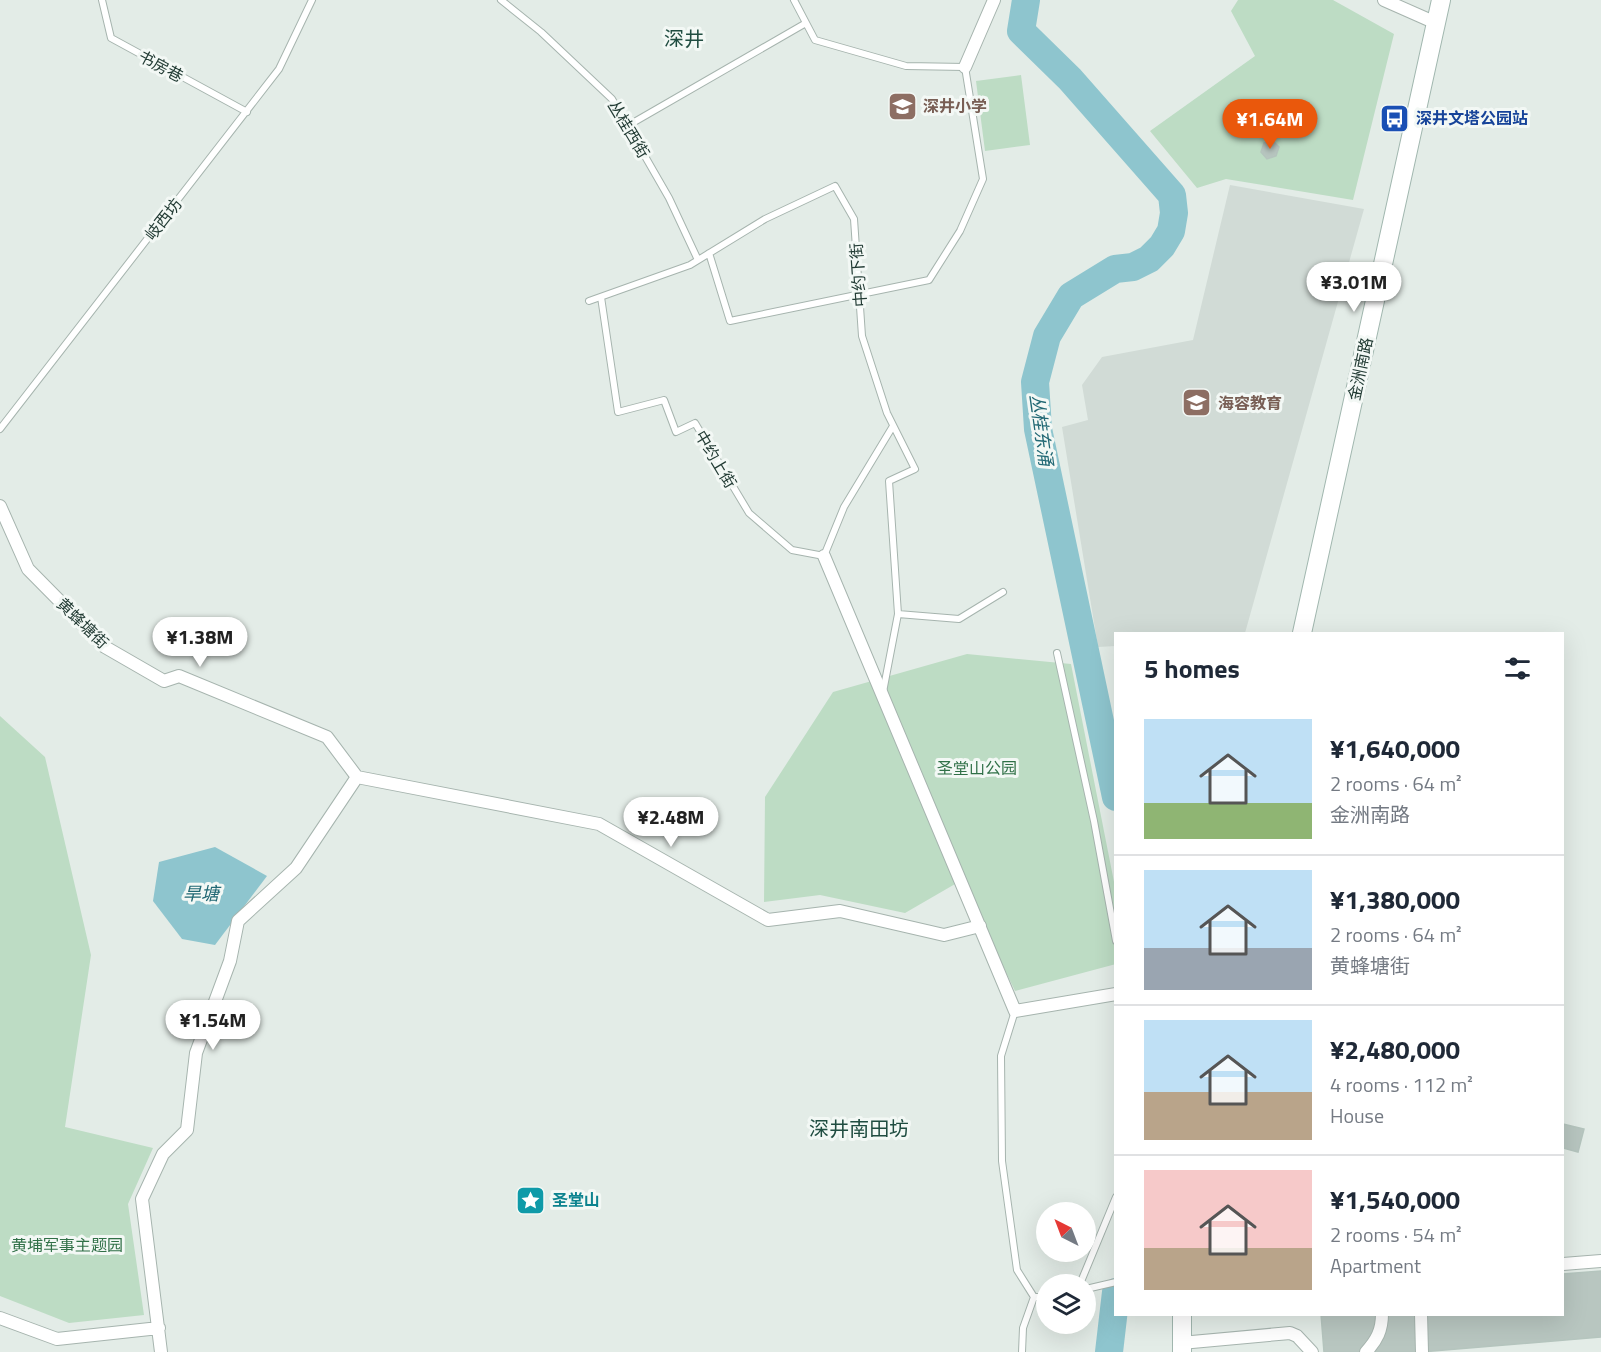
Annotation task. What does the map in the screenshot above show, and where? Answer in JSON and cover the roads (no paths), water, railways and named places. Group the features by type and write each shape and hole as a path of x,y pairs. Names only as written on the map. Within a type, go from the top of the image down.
{"main road":[{"name":"金洲南路","path":"1302,632 1441,0"},
{"path":"1181,1348 1182,1316"}],"street":[{"path":"965,67 994,0"},
{"path":"1384,0 1436,23"},
{"name":"黄蜂塘街","path":"0,506 28,569 105,647 164,681 179,675 327,737 357,777"},
{"path":"824,556 1015,1011 1114,994"},
{"path":"161,1352 142,1199 163,1154 187,1130 196,1053 230,962 238,921 296,868 357,777 599,824 768,920 840,911 944,935 980,926"},
{"path":"1564,1264 1601,1261"},
{"path":"1366,1352 1375,1343 1381,1330 1382,1316"},
{"path":"1421,1316 1422,1352"},
{"path":"0,1318 57,1339 159,1328"},
{"path":"1181,1348 1290,1333 1297,1336 1312,1352"}],"lane":[{"name":"书房巷","path":"102,0 111,38 247,112"},
{"name":"岐西坊","path":"0,429 279,69 312,0"},
{"name":"丛桂西街","path":"501,0 541,32 612,99 669,198 698,260"},
{"path":"709,253 730,321 929,280 960,231 983,179 965,67 906,66 815,40 794,0"},
{"path":"629,125 806,23"},
{"name":"中约下街","path":"589,302 698,260 765,219 835,186 855,219 862,336 892,426 915,469 890,481 898,614"},
{"name":"中约上街","path":"601,297 618,412 664,400 676,432 695,423 748,513 792,550 824,556"},
{"path":"824,556 844,507 892,426"},
{"path":"883,692 898,614 959,619 1003,592"},
{"path":"1057,653 1094,821 1114,931"},
{"path":"1015,1011 1001,1056 1002,1161 1017,1270 1034,1297 1023,1328 1022,1352"},
{"path":"1084,1274 1114,1202"},
{"path":"1096,1287 1114,1282"}],"water":[{"name":"旱塘","path":"215,847 267,876 215,945 182,939 153,901 159,862"}],"waterway":[{"name":"丛桂东涌","path":"1026,0 1021,31 1070,79 1172,195 1174,213 1171,231 1162,246 1149,259 1133,267 1115,269 1071,296 1047,336 1035,382 1038,429 1114,788"},
{"name":"丛桂东涌","path":"1109,1352 1114,1309"}],"place":[{"name":"深井小学","path":"902,106"},
{"name":"深井文塔公园站","path":"1395,118"},
{"name":"海容教育","path":"1197,403"},
{"name":"圣堂山","path":"531,1200"}],"district":[{"name":"深井","path":"684,39"},
{"name":"深井南田坊","path":"859,1129"}],"park label":[{"name":"圣堂山公园","path":"977,768"},
{"name":"黄埔军事主题园","path":"67,1245"}]}
